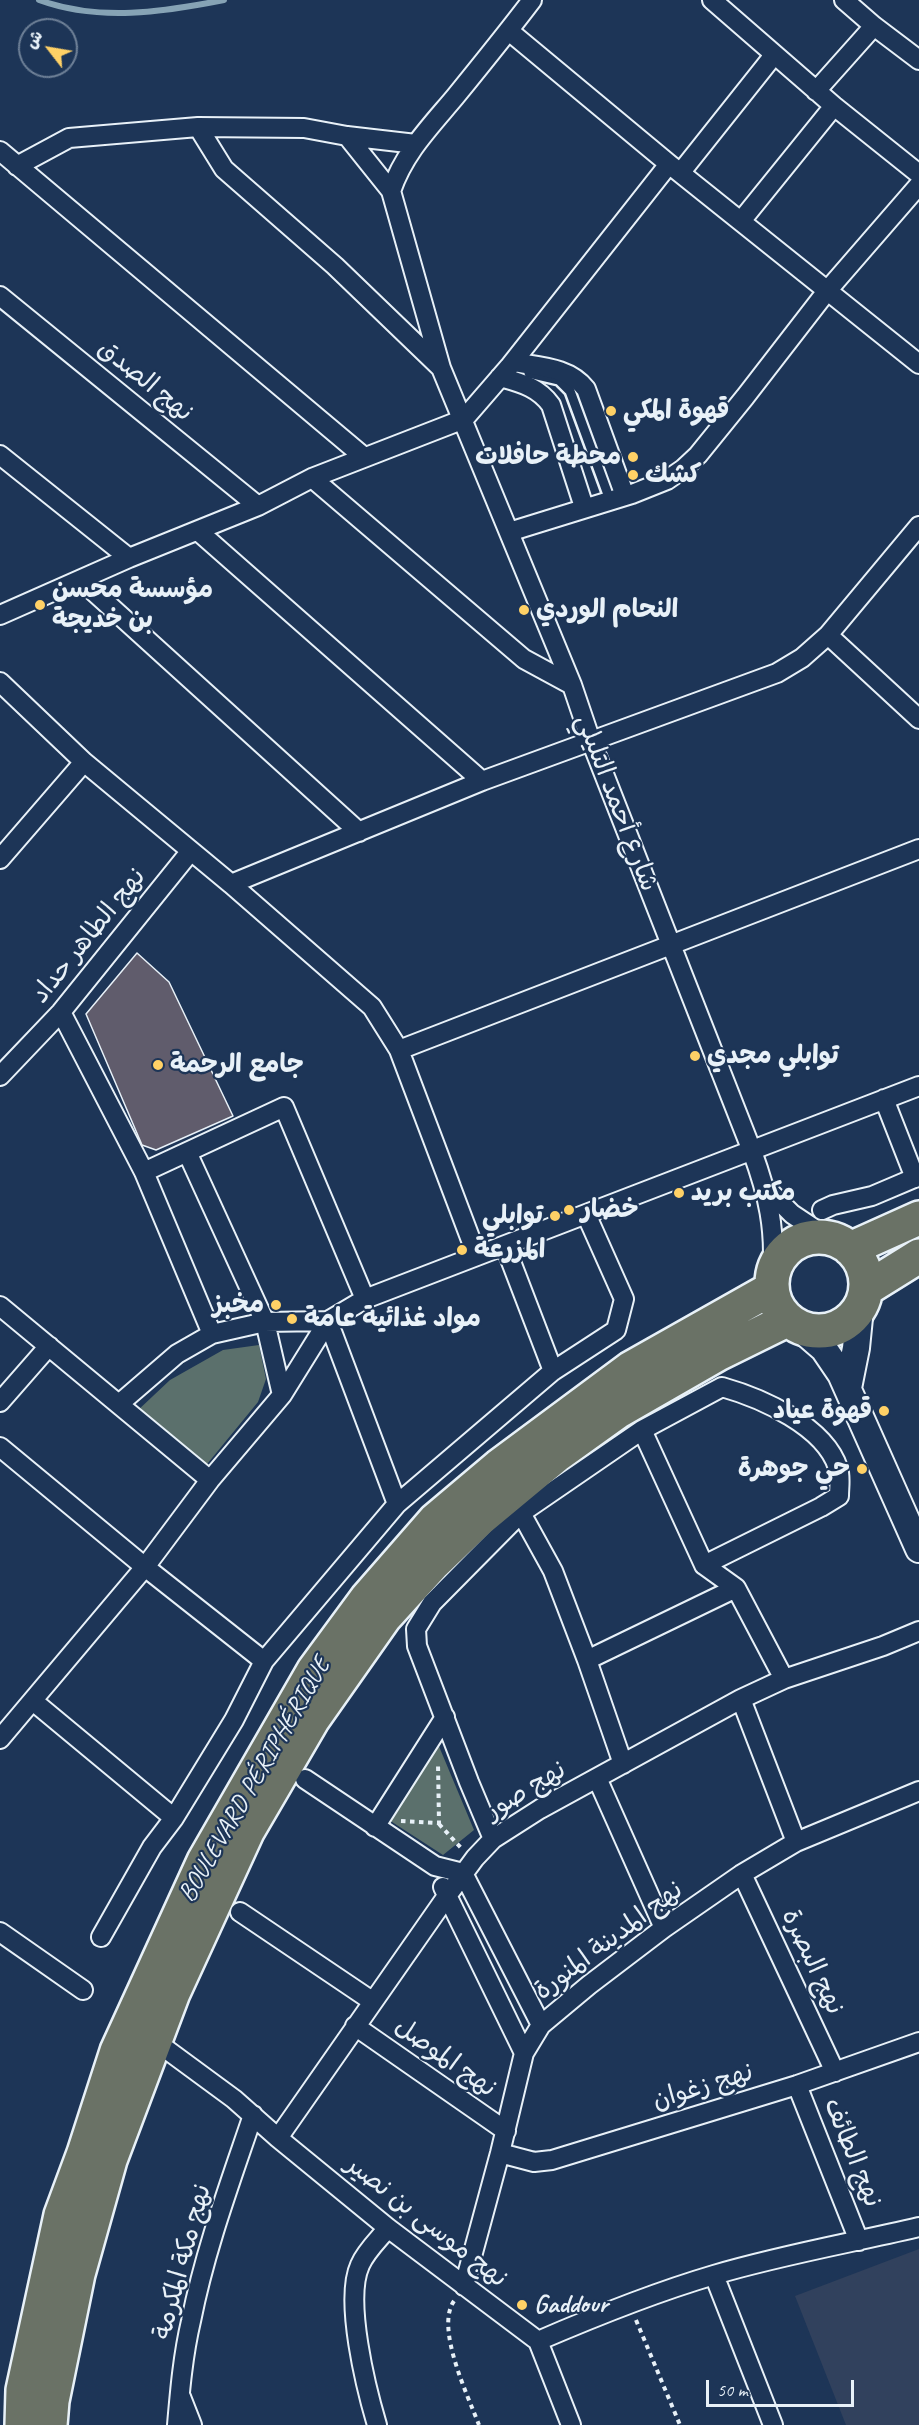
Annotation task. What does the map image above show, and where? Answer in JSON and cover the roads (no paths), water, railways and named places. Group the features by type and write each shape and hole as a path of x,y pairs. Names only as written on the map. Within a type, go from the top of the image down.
{"highway":[{"path":"919,1218 834,1232 799,1241 786,1250 777,1262 771,1282 776,1306 795,1325 819,1332 835,1329 850,1321 863,1298 919,1256"},
{"path":"834,1232 862,1267 863,1298"},
{"name":"BOULEVARD PÉRIPHÉRIQUE","path":"22,2425 23,2390 44,2284 61,2215 117,2051 204,1861 314,1670 367,1598 435,1520 499,1466 631,1368 771,1282"},
{"name":"BOULEVARD PÉRIPHÉRIQUE","path":"50,2425 52,2401 78,2274 110,2160 172,1993 247,1833 326,1700 384,1618 434,1563 480,1519 532,1475 617,1412 717,1354 795,1325"}],"street":[{"path":"391,192 399,168 416,144 532,0"},
{"path":"712,0 816,91 919,174"},
{"path":"844,0 873,26 919,60"},
{"path":"816,91 873,26"},
{"path":"509,31 919,364"},
{"path":"0,615 129,558 258,506 312,478 464,418 675,168 774,55"},
{"path":"741,221 834,106"},
{"path":"16,166 69,138 198,127 304,128 416,144"},
{"path":"198,127 224,169 335,266 441,368"},
{"path":"348,136 391,192 441,368"},
{"path":"0,151 364,456"},
{"path":"509,532 667,480 684,469 698,455 827,291 919,185"},
{"name":"نهج الصدق","path":"0,296 258,506"},
{"name":"شارع أحمد التليلي","path":"441,368 464,418 572,685 591,741 766,1188"},
{"path":"507,369 568,373 586,389 617,498"},
{"path":"507,369 540,392 551,405 584,507"},
{"path":"0,454 129,558"},
{"path":"312,478 524,659 572,685"},
{"path":"231,884 482,781 777,673 802,658 828,635 919,526"},
{"path":"198,531 482,781"},
{"path":"81,580 359,832"},
{"path":"828,635 919,719"},
{"path":"0,682 84,762 231,884 372,1007 399,1050 477,1256"},
{"path":"0,859 84,762"},
{"path":"399,1050 919,849"},
{"name":"نهج الطاهر حداد","path":"3,1067 61,1012 190,852"},
{"path":"61,1012 144,1172 212,1335"},
{"path":"0,1740 145,1567 210,1480 282,1395 328,1321 365,1299 919,1086"},
{"path":"766,1188 792,1215 834,1232 833,1205 872,1196 917,1177 884,1099"},
{"path":"144,1172 284,1107 365,1299"},
{"path":"187,1152 265,1322 282,1395"},
{"path":"766,1188 772,1226 771,1282"},
{"path":"100,1938 152,1847 174,1818 234,1720 264,1661 397,1504 553,1371 616,1330 624,1299 586,1214"},
{"path":"505,1246 553,1371"},
{"path":"848,1388 863,1298"},
{"path":"0,1306 210,1480"},
{"path":"119,1404 177,1354 212,1335 265,1322 328,1321"},
{"path":"328,1321 397,1504"},
{"path":"795,1325 832,1361 848,1388 919,1549"},
{"path":"0,1402 49,1346"},
{"path":"494,1839 469,1782 417,1646 416,1629 432,1603 520,1513 642,1430 722,1387 743,1393 792,1418 820,1438 837,1465 840,1476 839,1496 832,1502 704,1565"},
{"path":"642,1430 704,1565 736,1588 784,1680"},
{"path":"0,1447 145,1567 264,1661"},
{"path":"520,1513 553,1571 623,1764"},
{"path":"587,1660 736,1588"},
{"name":"نهج صور","path":"278,2138 463,1873 494,1839 540,1809 741,1699 784,1680 883,1646 919,1631"},
{"path":"741,1699 796,1842"},
{"path":"33,1701 174,1818"},
{"path":"375,1827 445,1717"},
{"path":"597,1778 664,1928"},
{"path":"305,1779 435,1866 463,1873 541,2025"},
{"name":"نهج المدينة المنورة","path":"464,2286 506,2131 524,2053 541,2025 664,1928 742,1874 796,1842 919,1791"},
{"path":"435,1866 447,1896 524,2053"},
{"name":"نهج البصرة","path":"742,1874 835,2072"},
{"path":"240,1912 372,2001"},
{"path":"0,1932 83,1990"},
{"name":"نهج الموصل","path":"355,2026 506,2131"},
{"name":"نهج زغوان","path":"500,2153 534,2162 552,2160 797,2085 919,2042"},
{"name":"نهج موسى بن نصير","path":"166,2049 254,2115 278,2138 388,2228 538,2340"},
{"name":"نهج الطائف","path":"797,2085 859,2241"},
{"name":"نهج مكة المكرمة","path":"177,2425 186,2342 197,2292 225,2196 254,2115"},
{"path":"571,2425 538,2340 628,2302 714,2275 769,2260 919,2227"},
{"path":"377,2425 360,2349 355,2282 364,2258 388,2228"},
{"path":"714,2275 773,2425"},
{"path":"180,2395 192,2425"}],"waterway":[{"path":"39,0 62,7 108,13 154,11 224,0"}],"place":[{"name":"قهوة المكي","path":"611,411"},
{"name":"محطة حافلات","path":"633,457"},
{"name":"كشك","path":"633,475"},
{"name":"مؤسسة محسن بن خديجة","path":"40,605"},
{"name":"النحام الوردي","path":"524,610"},
{"name":"توابلي مجدي","path":"695,1056"},
{"name":"جامع الرحمة","path":"158,1065"},
{"name":"مكتب بريد","path":"679,1193"},
{"name":"خضار","path":"569,1210"},
{"name":"توابلي","path":"555,1216"},
{"name":"المزرعة","path":"462,1250"},
{"name":"مخبز","path":"276,1305"},
{"name":"مواد غذائية عامة","path":"292,1319"},
{"name":"قهوة عياد","path":"884,1411"},
{"name":"حي جوهرة","path":"862,1469"},
{"name":"Gaddour","path":"522,2305"}]}
